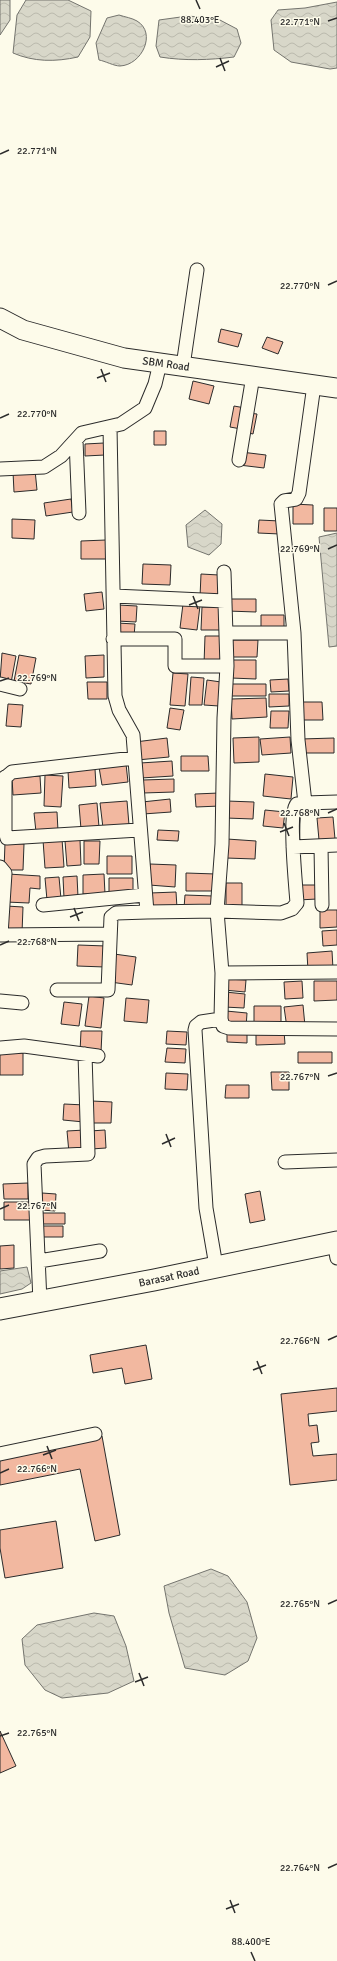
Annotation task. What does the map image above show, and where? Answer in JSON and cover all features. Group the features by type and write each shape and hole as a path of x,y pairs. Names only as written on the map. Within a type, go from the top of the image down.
{"main road":[{"name":"Barasat Road","path":"0,1309 216,1266 336,1247"}],"street":[{"path":"183,366 197,270"},
{"name":"SBM Road","path":"0,318 23,330 124,358 337,388"},
{"path":"0,469 44,467 61,456 82,434 121,424 145,408 155,384 160,363"},
{"path":"238,460 253,376"},
{"path":"305,803 298,740 294,633 281,504 284,501 296,499 299,493 314,385"},
{"path":"110,427 114,596 114,696 119,710 133,735 146,912"},
{"path":"76,440 79,513"},
{"path":"224,572 227,666 224,718 222,844 217,911 222,973 221,1019 223,1026 228,1028 337,1029"},
{"path":"114,596 225,601"},
{"path":"226,633 294,633"},
{"path":"113,639 175,639 175,666 227,666"},
{"path":"0,684 20,689"},
{"path":"134,758 12,772 2,779 4,832 7,838 139,830"},
{"path":"57,990 108,990 111,918 113,914 217,911 281,913 292,909 297,903 293,847 293,810 297,804 337,802"},
{"path":"293,847 337,845"},
{"path":"321,846 322,905"},
{"path":"0,867 5,873 1,935 110,934"},
{"path":"43,905 144,895"},
{"path":"222,973 337,972"},
{"path":"0,1001 22,1003"},
{"path":"216,1266 206,1208 195,1030 196,1026 201,1022 221,1019"},
{"path":"0,1048 24,1046 91,1055 88,1154 45,1156 38,1158 34,1164 40,1302"},
{"path":"286,1162 337,1160"},
{"path":"39,1261 100,1251"},
{"path":"0,1454 95,1434"}],"water":[{"path":"0,0 10,0 10,20 0,35"},
{"path":"26,0 68,0 91,11 90,37 78,57 61,60 37,60 13,53 17,15"},
{"path":"337,2 337,68 330,69 291,62 274,50 271,20 278,10 305,8"},
{"path":"119,15 137,21 143,26 146,33 144,48 140,54 135,60 120,66 99,60 96,43 107,18"},
{"path":"188,16 218,19 237,29 241,43 234,57 197,60 160,57 156,46 159,20"},
{"path":"205,510 222,524 221,544 209,555 188,547 186,525"},
{"path":"337,533 337,646 329,647 319,537"},
{"path":"27,1267 31,1283 22,1289 0,1294 0,1271"},
{"path":"211,1569 228,1576 247,1602 257,1638 248,1661 225,1675 185,1668 169,1613 164,1586"},
{"path":"94,1613 114,1616 126,1646 134,1681 108,1693 62,1698 45,1690 25,1665 22,1639 37,1625"}],"building":[{"path":"221,329 242,334 238,347 218,342"},
{"path":"267,337 283,342 278,354 262,348"},
{"path":"193,381 214,386 209,404 189,399"},
{"path":"234,406 245,408 241,429 230,427"},
{"path":"248,413 257,414 253,434 245,432"},
{"path":"154,431 166,431 166,445 154,445"},
{"path":"104,443 105,455 85,456 85,444"},
{"path":"241,452 266,455 264,468 239,465"},
{"path":"35,470 37,490 14,492 13,472"},
{"path":"71,499 73,512 46,516 44,503"},
{"path":"293,504 313,505 313,524 293,524"},
{"path":"324,508 337,508 337,531 324,531"},
{"path":"12,519 35,520 34,539 12,538"},
{"path":"259,520 280,521 280,534 258,533"},
{"path":"106,540 106,559 81,559 81,541"},
{"path":"143,564 171,565 170,585 142,584"},
{"path":"201,574 219,575 219,598 200,597"},
{"path":"102,592 104,609 86,611 84,594"},
{"path":"228,599 256,599 256,612 227,611"},
{"path":"183,604 200,606 197,630 180,628"},
{"path":"118,605 137,606 136,622 117,621"},
{"path":"202,607 220,607 220,630 201,630"},
{"path":"261,615 284,615 284,633 261,633"},
{"path":"117,623 135,624 134,637 116,637"},
{"path":"205,636 223,636 222,664 204,664"},
{"path":"231,640 258,640 257,657 231,657"},
{"path":"2,653 16,656 11,683 0,681"},
{"path":"19,655 36,658 31,684 14,681"},
{"path":"104,655 104,677 86,678 85,656"},
{"path":"231,660 256,660 256,679 231,678"},
{"path":"173,673 188,674 185,706 170,705"},
{"path":"191,677 204,678 202,705 189,705"},
{"path":"288,679 289,691 271,692 270,680"},
{"path":"207,680 221,682 219,706 204,705"},
{"path":"87,682 107,682 107,699 88,699"},
{"path":"231,684 266,684 266,696 231,696"},
{"path":"269,694 289,694 289,706 269,707"},
{"path":"266,698 267,717 232,719 231,699"},
{"path":"299,702 322,702 323,720 300,720"},
{"path":"8,704 23,705 21,727 6,726"},
{"path":"170,708 184,710 180,730 167,728"},
{"path":"271,711 289,711 288,728 270,728"},
{"path":"259,737 259,762 234,763 233,738"},
{"path":"290,737 291,753 262,755 260,739"},
{"path":"167,738 169,757 137,760 135,742"},
{"path":"334,738 334,753 301,753 301,739"},
{"path":"181,756 208,756 209,771 181,771"},
{"path":"172,761 173,776 141,778 140,763"},
{"path":"126,764 128,782 102,785 99,767"},
{"path":"95,769 96,786 69,788 68,771"},
{"path":"265,774 293,777 291,799 263,796"},
{"path":"45,775 63,776 61,807 44,806"},
{"path":"40,776 41,793 13,795 12,778"},
{"path":"174,779 174,792 143,793 143,780"},
{"path":"219,793 220,806 196,807 195,794"},
{"path":"170,799 171,812 143,814 142,802"},
{"path":"127,801 129,825 103,828 100,803"},
{"path":"227,801 254,802 253,819 226,818"},
{"path":"97,803 99,827 81,829 79,805"},
{"path":"265,810 285,812 283,828 263,826"},
{"path":"57,812 58,831 36,832 34,813"},
{"path":"333,817 335,839 319,840 317,818"},
{"path":"158,830 179,831 178,841 157,840"},
{"path":"62,839 64,867 45,868 43,840"},
{"path":"227,839 256,841 255,859 226,858"},
{"path":"80,840 81,865 67,866 65,841"},
{"path":"84,841 100,841 99,864 84,864"},
{"path":"5,843 24,844 23,870 4,870"},
{"path":"107,856 132,856 132,874 107,874"},
{"path":"150,864 176,865 175,887 149,885"},
{"path":"186,873 216,874 215,891 186,891"},
{"path":"8,874 40,876 40,889 30,888 29,903 6,902"},
{"path":"104,874 105,894 83,894 83,875"},
{"path":"77,876 78,897 64,898 63,877"},
{"path":"59,877 61,899 47,900 45,878"},
{"path":"109,878 133,878 133,892 109,893"},
{"path":"226,883 242,883 242,908 226,909"},
{"path":"298,885 316,885 317,899 298,900"},
{"path":"176,892 177,908 151,908 150,893"},
{"path":"185,895 213,896 212,908 184,908"},
{"path":"6,906 23,907 22,933 4,932"},
{"path":"320,910 337,910 337,927 320,928"},
{"path":"337,930 337,945 323,946 322,931"},
{"path":"78,945 106,946 105,967 77,966"},
{"path":"332,951 333,969 308,971 307,953"},
{"path":"114,954 136,957 132,985 110,982"},
{"path":"225,979 246,980 245,992 224,990"},
{"path":"302,981 303,998 285,999 284,982"},
{"path":"314,981 337,981 337,1000 314,1001"},
{"path":"225,992 245,994 244,1008 224,1007"},
{"path":"89,996 104,998 101,1028 85,1026"},
{"path":"126,998 149,1000 147,1023 124,1021"},
{"path":"64,1002 82,1004 79,1026 61,1024"},
{"path":"303,1005 305,1026 287,1028 284,1007"},
{"path":"254,1006 281,1006 281,1022 254,1023"},
{"path":"226,1011 247,1013 246,1028 225,1026"},
{"path":"227,1030 247,1031 247,1043 227,1042"},
{"path":"81,1031 102,1031 101,1052 80,1052"},
{"path":"167,1031 187,1032 186,1045 166,1044"},
{"path":"284,1031 285,1044 256,1045 256,1032"},
{"path":"167,1048 186,1049 185,1063 165,1062"},
{"path":"298,1052 332,1052 332,1063 298,1063"},
{"path":"0,1053 23,1053 23,1075 0,1075"},
{"path":"271,1072 289,1072 289,1090 272,1090"},
{"path":"166,1073 188,1074 187,1090 165,1089"},
{"path":"226,1085 249,1085 249,1098 225,1098"},
{"path":"92,1101 112,1102 111,1123 91,1123"},
{"path":"64,1104 85,1105 84,1122 63,1120"},
{"path":"85,1130 87,1152 69,1153 67,1131"},
{"path":"105,1130 106,1148 91,1149 90,1131"},
{"path":"28,1183 28,1199 4,1199 3,1184"},
{"path":"260,1191 265,1220 250,1223 245,1194"},
{"path":"42,1193 56,1194 55,1211 41,1210"},
{"path":"4,1202 33,1202 32,1220 4,1220"},
{"path":"42,1213 65,1213 65,1224 42,1224"},
{"path":"43,1226 63,1226 63,1237 43,1237"},
{"path":"14,1245 14,1268 0,1269 0,1246"},
{"path":"146,1345 152,1379 125,1384 122,1368 93,1373 90,1355"},
{"path":"337,1388 337,1411 308,1414 309,1426 317,1425 319,1442 311,1443 313,1456 337,1454 337,1480 290,1485 281,1394"},
{"path":"102,1436 120,1535 95,1541 80,1469 0,1485 0,1457"},
{"path":"56,1521 63,1568 5,1578 0,1548 0,1530"},
{"path":"0,1731 16,1766 0,1773"}]}
